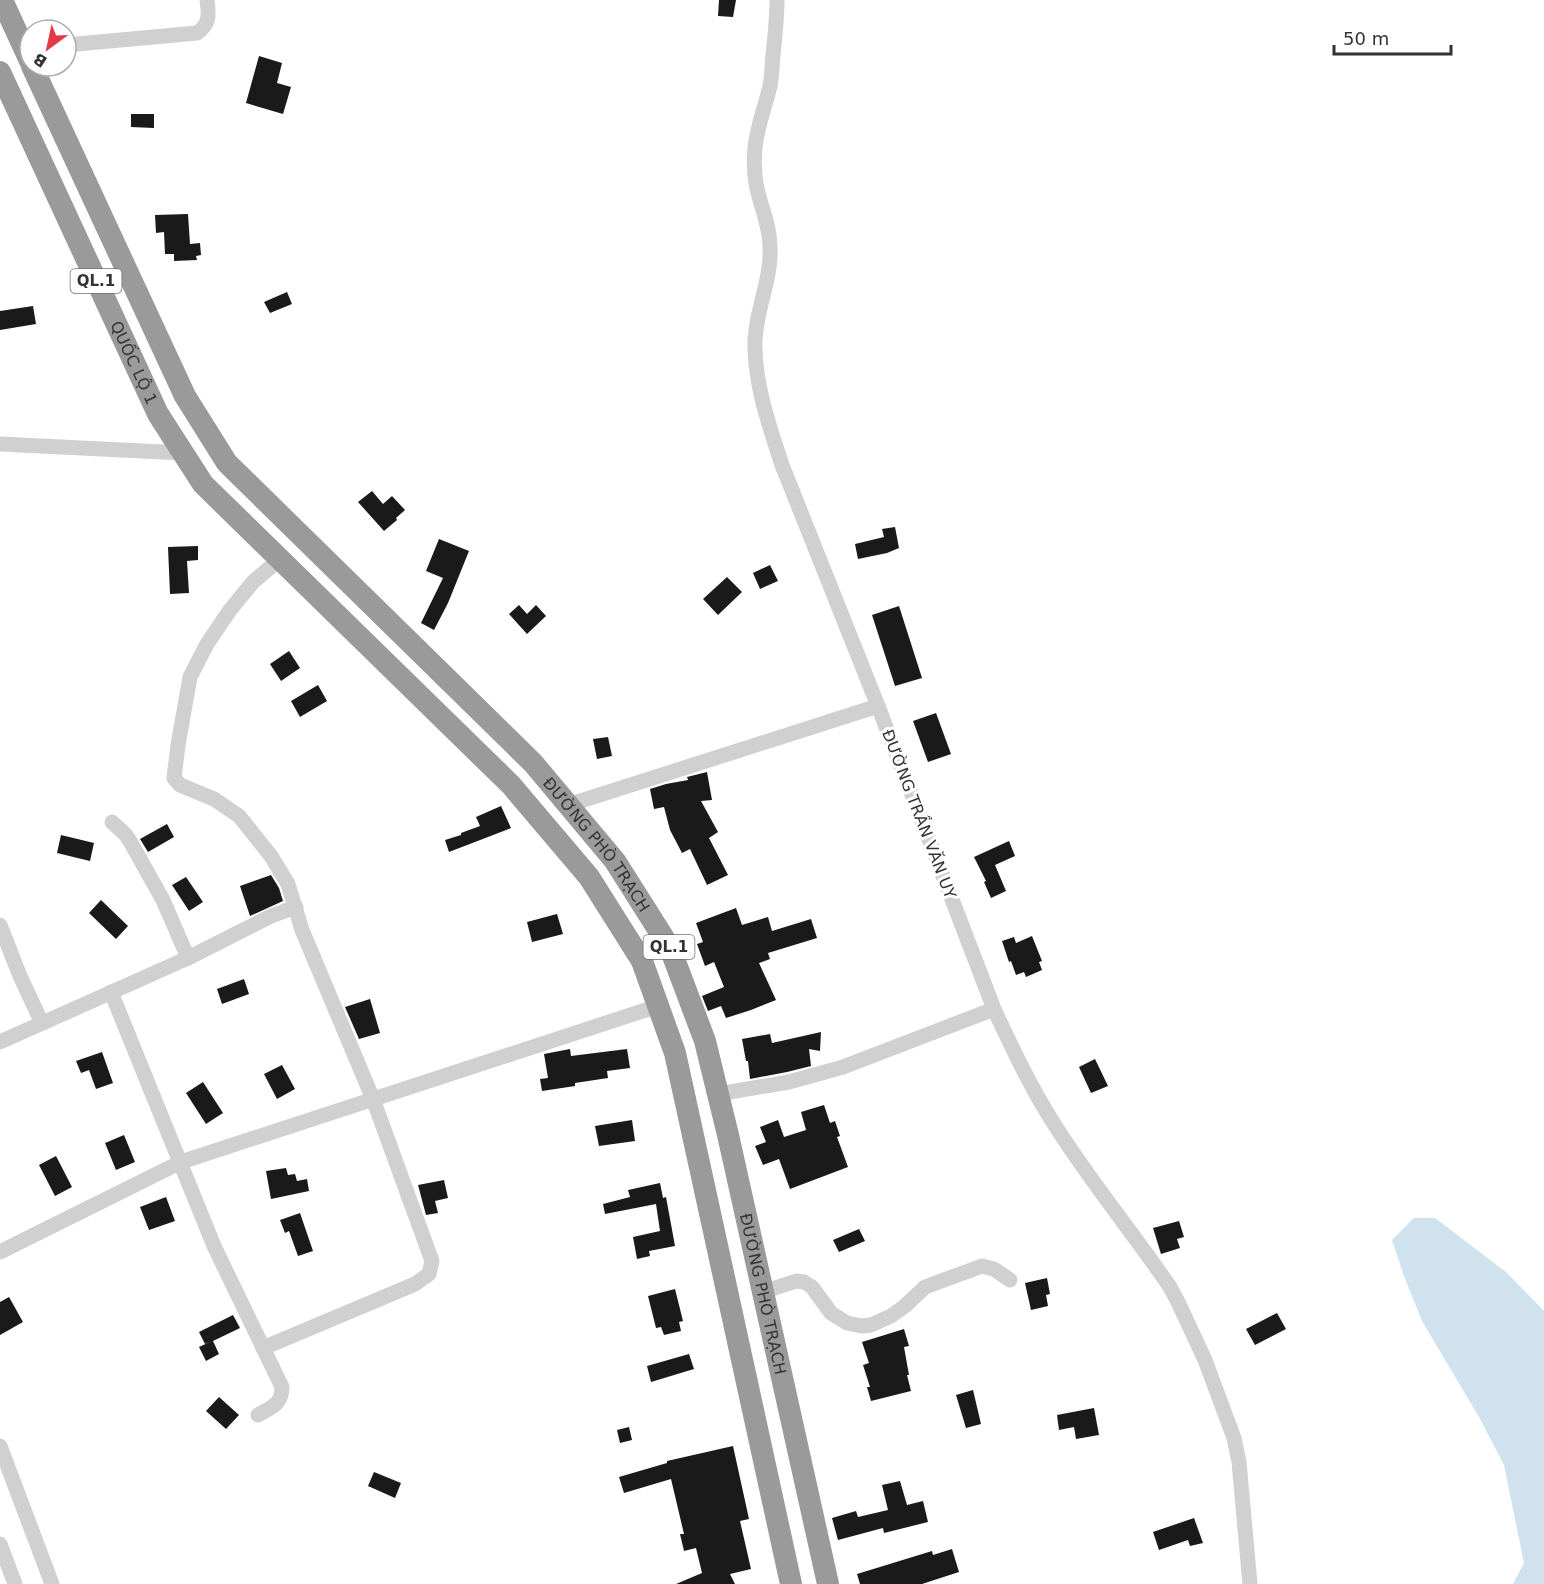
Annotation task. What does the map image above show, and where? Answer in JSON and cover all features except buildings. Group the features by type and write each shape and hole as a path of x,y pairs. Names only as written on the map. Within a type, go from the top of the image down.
{"highway":[{"name":"QUỐC LỘ 1","path":"2,0 18,33"},
{"name":"QUỐC LỘ 1","path":"0,72 158,414 203,484"},
{"name":"QUỐC LỘ 1","path":"39,78 185,396 227,464"},
{"name":"ĐƯỜNG PHÒ TRẠCH","path":"227,464 533,763 615,861 670,948 705,1041 828,1584"},
{"name":"ĐƯỜNG PHÒ TRẠCH","path":"203,484 512,784 590,877 642,961 675,1053 791,1584"}],"street":[{"path":"78,44 197,33 207,23 209,17 207,0"},
{"name":"ĐƯỜNG TRẦN VĂN UY","path":"777,0 771,84 757,132 754,159 757,185 771,247 755,340 762,398 782,465 878,706 994,1010 1017,1058 1054,1125 1170,1287 1195,1336 1234,1438 1240,1471 1250,1584"},
{"path":"0,444 183,453"},
{"path":"263,1347 415,1284 429,1274 432,1261 373,1099 302,930 288,884 271,856 239,816 214,799 180,786 174,778 190,677 207,644 230,610 253,582 280,559"},
{"path":"568,804 878,706"},
{"path":"112,822 126,835 148,873 172,919 188,957"},
{"path":"0,1042 188,957 271,916 296,907"},
{"path":"0,925 42,1023"},
{"path":"111,992 214,1246 282,1387 277,1404 258,1415"},
{"path":"0,1252 181,1162 658,1006"},
{"path":"718,1094 789,1082 843,1067 994,1010"},
{"path":"763,1292 796,1281 804,1282 812,1287 831,1313 847,1323 862,1326 891,1316 925,1287 982,1266 994,1269 1010,1280"},
{"path":"0,1446 52,1584"},
{"path":"0,1544 15,1584"}],"water":[{"path":"1414,1218 1435,1218 1506,1272 1544,1311 1544,1584 1513,1584 1524,1563 1504,1465 1479,1417 1422,1321 1392,1240"}]}
